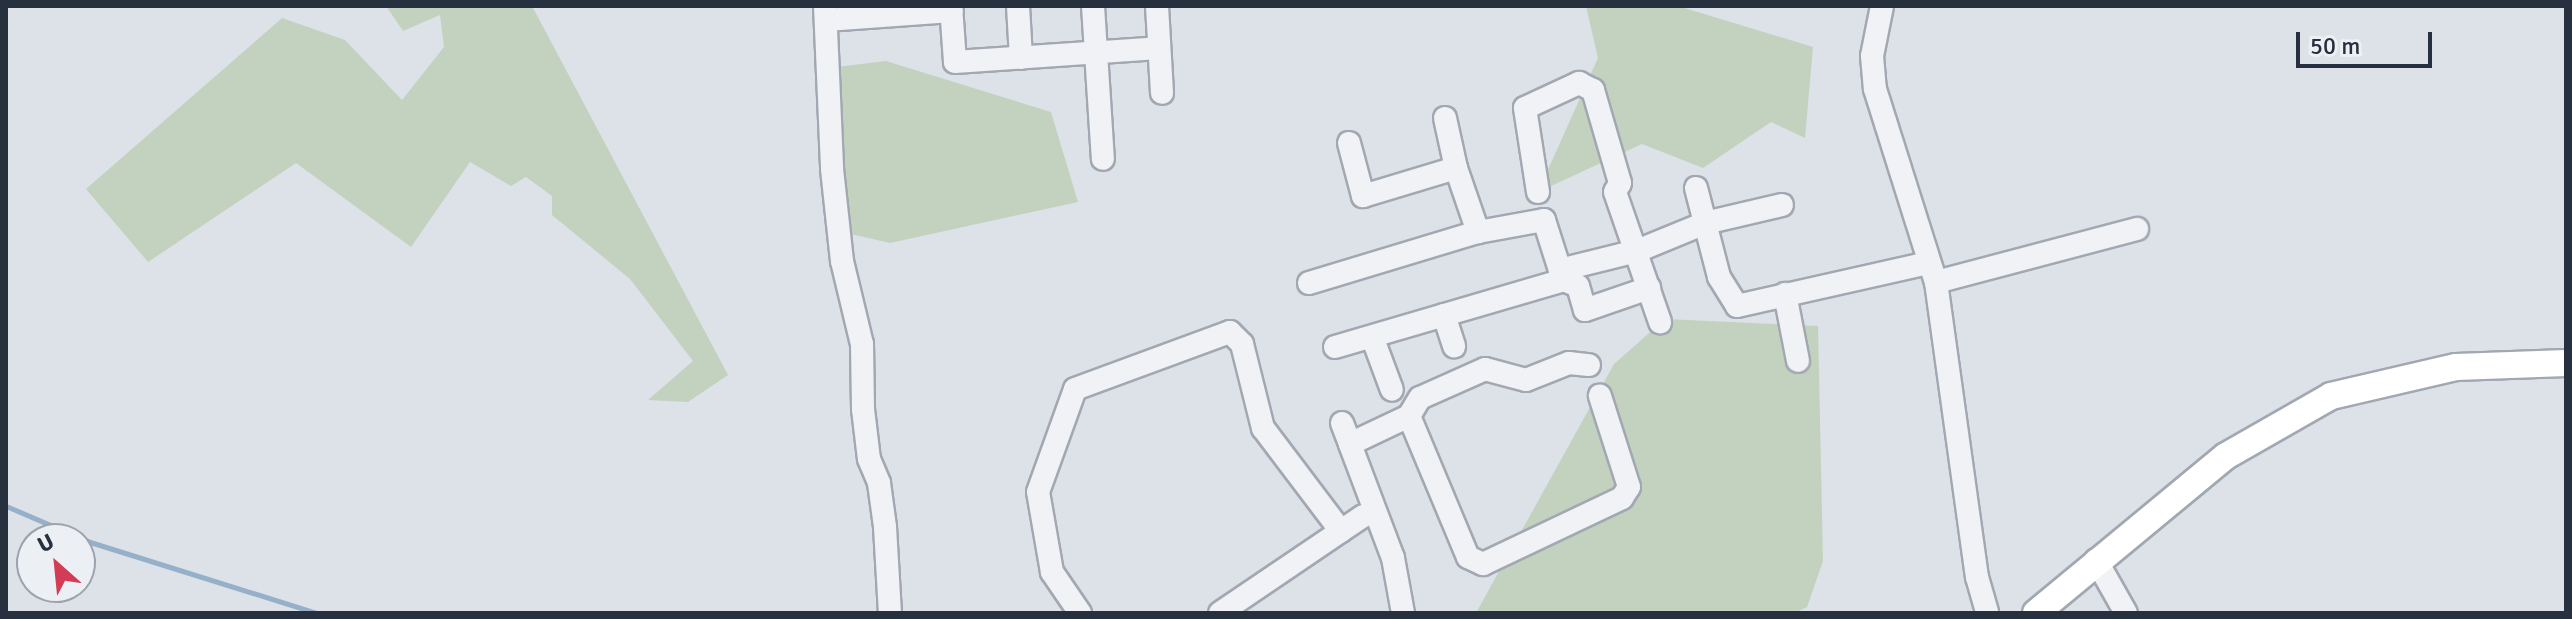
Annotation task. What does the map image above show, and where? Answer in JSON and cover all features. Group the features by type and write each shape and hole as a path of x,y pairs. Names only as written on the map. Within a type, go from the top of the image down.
{"main road":[{"path":"2036,613 2096,560 2226,456 2331,396 2456,367 2566,363"}],"street":[{"path":"1018,6 1021,58"},
{"path":"1093,6 1103,159"},
{"path":"1157,6 1162,93"},
{"path":"1882,6 1872,56 1875,89 1908,186 1932,273 1977,577 1987,613"},
{"path":"890,613 885,527 879,483 869,459 863,409 862,344 842,261 833,178 825,13 952,9 955,62 1159,48"},
{"path":"1649,288 1585,310 1578,286 1562,275 1540,204 1525,108 1579,83 1593,90 1620,183 1615,192 1637,251 1649,288 1660,322"},
{"path":"1445,118 1456,168 1478,232"},
{"path":"1349,143 1363,196 1456,168"},
{"path":"1696,188 1719,277 1737,306 1785,294 1932,273 2137,229"},
{"path":"1309,283 1478,232 1540,204"},
{"path":"1335,347 1373,339 1637,251 1705,223 1782,205"},
{"path":"1785,294 1798,361"},
{"path":"1444,315 1454,346"},
{"path":"1080,613 1052,572 1038,492 1075,389 1230,332 1242,344 1263,428 1341,531"},
{"path":"1373,339 1392,390"},
{"path":"1350,444 1409,416 1420,398 1485,369 1526,380 1569,363 1589,365"},
{"path":"1409,416 1468,557 1483,564 1622,498 1629,487 1600,396"},
{"path":"1342,423 1393,558 1403,613"},
{"path":"1220,613 1363,516"},
{"path":"2096,560 2126,613"}],"green space":[{"path":"386,6 532,6 728,375 688,402 648,400 693,361 630,279 552,215 552,196 526,177 511,186 470,162 411,247 296,163 148,262 86,189 282,18 345,40 402,100 444,47 440,15 403,31"},
{"path":"1586,6 1678,6 1813,47 1805,138 1771,122 1703,168 1642,144 1538,192 1598,58"},
{"path":"886,61 1051,112 1078,202 890,243 842,232 828,68"},
{"path":"1665,319 1818,326 1823,561 1807,607 1795,613 1476,613 1614,364"}],"waterway":[{"path":"6,506 90,542 316,613"}]}
